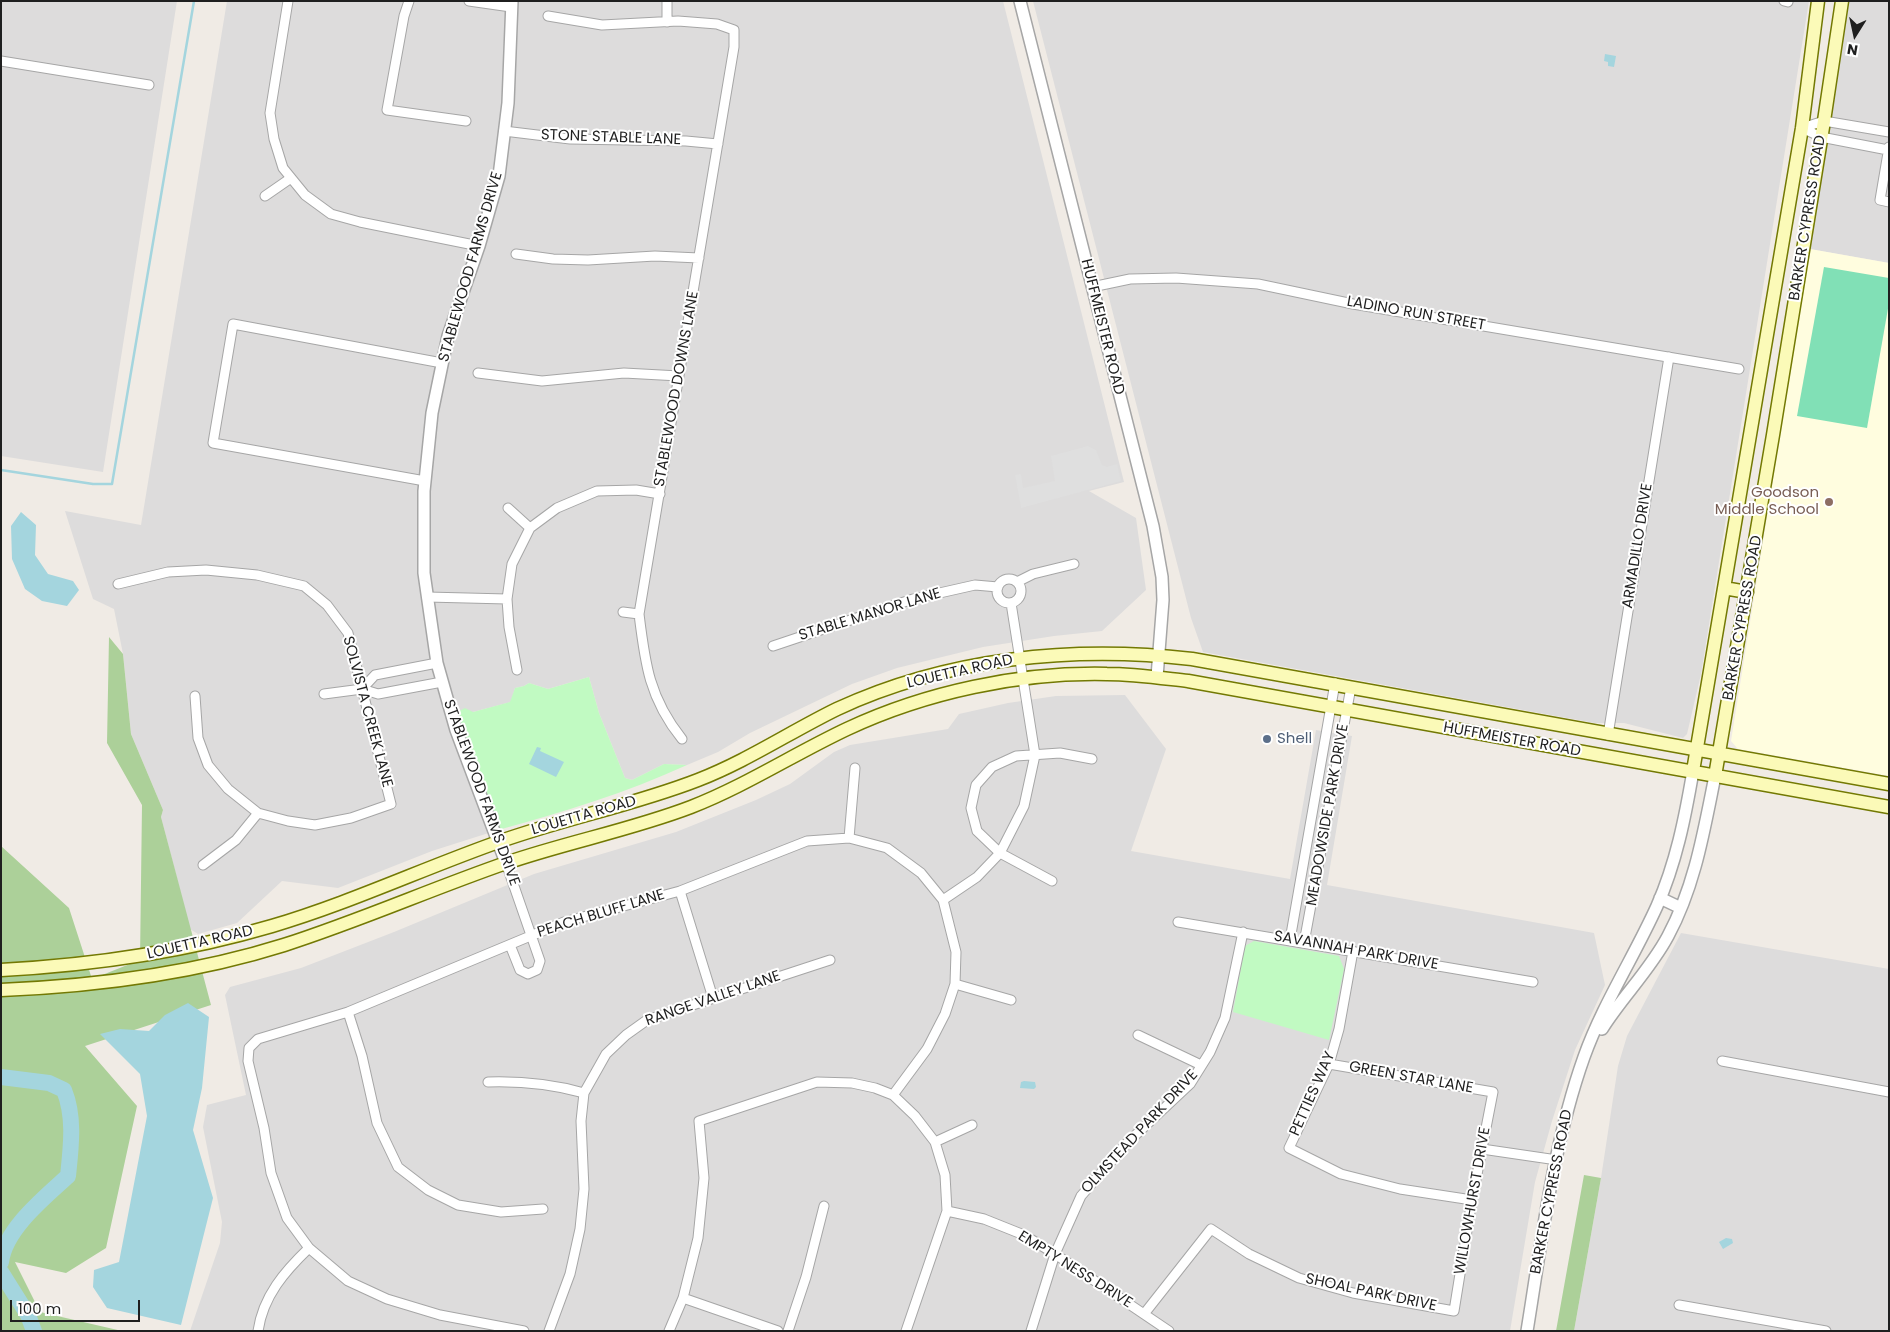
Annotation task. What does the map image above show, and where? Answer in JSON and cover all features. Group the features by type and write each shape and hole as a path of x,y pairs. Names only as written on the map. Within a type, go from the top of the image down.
{"main road":[{"name":"BARKER CYPRESS ROAD","path":"1693,771 1802,128 1818,1"},
{"name":"BARKER CYPRESS ROAD","path":"1715,776 1773,435 1842,1"},
{"path":"1750,431 1773,435"},
{"path":"1724,588 1747,592"},
{"name":"LOUETTA ROAD","path":"1,970 43,968 155,955 273,926 333,906 498,842 675,789 714,774 839,709 886,690 932,676 1020,658 1062,654 1107,652 1160,655"},
{"name":"HUFFMEISTER ROAD","path":"1160,655 1335,683 1608,735 1889,784"},
{"name":"LOUETTA ROAD","path":"1,990 50,988 162,975 280,946 340,926 506,863 569,842 682,810 724,794 848,729 894,710 938,696 1023,679 1064,675 1107,674 1157,677"},
{"name":"HUFFMEISTER ROAD","path":"1157,677 1331,706 1889,807"},
{"path":"839,709 848,729"},
{"path":"675,789 682,810"}],"street":[{"path":"288,1 270,113 274,139 283,168 305,195 332,214 360,222 479,246"},
{"path":"410,1 404,16 387,110 466,121"},
{"path":"470,1 512,4"},
{"path":"548,16 602,25 667,22 667,1"},
{"name":"HUFFMEISTER ROAD","path":"1020,1 1160,558 1163,600 1157,677"},
{"name":"STABLEWOOD FARMS DRIVE","path":"510,945 520,970 528,974 537,970 540,961 532,935 456,730 442,682 437,663 424,572 425,481 432,414 448,336 479,246 499,176 508,103 512,4"},
{"name":"STABLEWOOD DOWNS LANE","path":"667,22 717,24 734,30 734,47 639,614 645,664 653,691 672,727 682,738"},
{"path":"1,61 149,84"},
{"path":"1802,128 1824,121 1889,132"},
{"path":"1802,128 1821,138 1888,149 1884,201"},
{"name":"STONE STABLE LANE","path":"504,131 570,139 686,141 718,144"},
{"path":"265,196 291,178"},
{"path":"516,254 553,259 588,260 655,256 699,258"},
{"name":"LADINO RUN STREET","path":"1092,287 1130,279 1176,278 1258,284 1353,304 1739,369"},
{"path":"425,481 213,443 233,324 442,363"},
{"name":"ARMADILLO DRIVE","path":"1608,735 1669,357"},
{"path":"478,373 542,381 624,373 679,376"},
{"path":"517,670 509,628 507,599 512,564 530,528 557,508 598,492 636,490 660,494"},
{"path":"508,508 530,528"},
{"path":"1017,582 1033,574 1074,564"},
{"name":"SOLVISTA CREEK LANE","path":"118,584 168,572 206,570 257,574 304,586 327,606 348,633 391,804 351,818 315,825 288,822 258,813"},
{"path":"1011,579 1017,582 1021,589 1021,594 1016,601 1011,603 998,598 998,586 1002,581 1011,579"},
{"name":"STABLE MANOR LANE","path":"773,646 913,599 975,585 998,586"},
{"path":"427,597 507,599"},
{"path":"892,1095 927,1049 945,1014 955,984 956,952 943,900 977,877 1000,854 1024,806 1035,754 1011,603"},
{"path":"623,612 639,614"},
{"path":"362,689 375,676 437,663"},
{"path":"324,694 362,689 378,694 442,682"},
{"name":"MEADOWSIDE PARK DRIVE","path":"1290,940 1335,683"},
{"name":"MEADOWSIDE PARK DRIVE","path":"1304,943 1351,686"},
{"path":"195,696 198,738 208,765 228,789 258,813 236,840 203,865"},
{"path":"1052,881 1000,854 977,832 971,808 976,785 992,767 1016,756 1060,753 1092,759"},
{"path":"849,838 855,768"},
{"name":"BARKER CYPRESS ROAD","path":"1527,1331 1568,1106 1584,1056 1608,1002 1660,898 1684,823 1693,771"},
{"name":"BARKER CYPRESS ROAD","path":"1584,1056 1606,1022 1667,938 1681,908 1694,869 1715,776"},
{"path":"1312,820 1326,822"},
{"name":"PEACH BLUFF LANE","path":"309,1248 288,1218 271,1173 264,1128 248,1061 249,1048 258,1039 348,1012 564,922 680,891 806,840 849,838 887,848 921,873 943,900"},
{"path":"680,891 713,998"},
{"path":"1660,898 1681,908"},
{"name":"SAVANNAH PARK DRIVE","path":"1178,922 1533,982"},
{"name":"OLMSTEAD PARK DRIVE","path":"1030,1331 1055,1254 1081,1196 1127,1143 1190,1084 1210,1052 1225,1018 1243,932"},
{"name":"PETTIES WAY","path":"1353,951 1339,1029 1329,1064 1289,1148 1341,1174 1400,1189 1472,1200"},
{"name":"RANGE VALLEY LANE","path":"584,1093 606,1054 626,1034 647,1020 830,960"},
{"path":"955,984 1010,1000"},
{"path":"348,1012 362,1056 377,1123 398,1167 428,1190 458,1205 501,1212 543,1209"},
{"path":"1138,1035 1201,1066"},
{"path":"1722,1061 1889,1092"},
{"name":"GREEN STAR LANE","path":"1329,1064 1493,1092"},
{"path":"488,1082 535,1083 561,1086 584,1093 581,1121 584,1189 580,1229 570,1274 549,1331"},
{"path":"669,1331 683,1298 698,1238 704,1178 698,1121 817,1082 852,1083 892,1095 915,1116 936,1142 945,1175 947,1210 906,1331"},
{"name":"WILLOWHURST DRIVE","path":"1454,1311 1472,1200 1493,1092"},
{"path":"936,1142 972,1125"},
{"path":"1482,1149 1557,1160"},
{"path":"788,1331 806,1277 824,1206"},
{"name":"EMPTY NESS DRIVE","path":"947,1210 984,1218 1024,1236 1055,1254 1169,1331"},
{"name":"SHOAL PARK DRIVE","path":"1144,1314 1211,1229 1249,1254 1299,1278 1353,1293 1454,1311"},
{"path":"258,1331 271,1290 288,1268 309,1248 348,1281 387,1299 440,1315 524,1331"},
{"path":"683,1298 778,1331"},
{"path":"1679,1305 1826,1331"}],"shaded area":[{"path":"1,1 177,1 103,472 1,456"},
{"path":"227,1 1003,1 1124,482 1089,491 1136,518 1146,590 1102,631 983,647 897,668 852,684 750,733 718,752 687,765 664,764 632,780 625,778 599,713 589,677 548,689 529,683 515,688 511,702 473,712 498,830 432,851 338,888 282,881 237,923 198,934 190,929 161,817 163,810 131,734 123,654 114,609 93,599 65,511 141,525"},
{"path":"1033,1 1809,1 1701,674 1687,734 1683,738 1624,723 1595,723 1203,652 1191,618"},
{"path":"1849,1 1889,1 1889,263 1810,249"},
{"name":"Goodson Middle School","path":"1810,249 1889,263 1889,776 1738,749 1731,741"},
{"path":"1088,446 1096,450 1102,465 1107,467 1117,464 1121,481 1021,508 1015,475 1021,474 1023,488 1055,481 1051,456"},
{"path":"1125,695 1166,749 1131,851 1290,879 1316,730 1352,736 1327,885 1594,933 1605,985 1575,1050 1535,1182 1510,1331 190,1331 220,1243 222,1222 203,1127 207,1105 246,1095 225,995 230,987 301,968 534,874 676,832 756,800 790,784 834,752 850,745 948,729 959,714 1008,703 1056,696"},
{"path":"1681,933 1889,969 1889,1331 1574,1331 1601,1178 1618,1066 1627,1036"}],"green space":[{"path":"1824,267 1889,278 1889,303 1867,428 1797,416"},
{"path":"109,637 123,654 131,734 163,810 161,817 211,1005 85,1046 137,1106 106,1248 66,1273 15,1262 40,1312 122,1331 1,1331 1,846 69,908 92,979 140,960 142,805 107,743"},
{"path":"589,677 599,713 625,778 632,780 664,764 687,765 594,801 498,830 455,713 465,708 473,712 510,702 515,688 529,683 548,689"},
{"path":"1254,941 1339,956 1344,969 1329,1040 1233,1012 1245,946"},
{"path":"1584,1175 1601,1178 1574,1331 1556,1331"}],"water":[{"path":"1605,54 1616,56 1614,67 1608,66 1608,62 1604,61"},
{"path":"21,512 36,525 35,555 48,574 73,581 79,590 67,606 42,601 25,589 12,559 11,526"},
{"path":"537,747 541,748 540,751 564,762 556,777 529,764"},
{"path":"188,1003 209,1017 202,1088 193,1130 213,1198 181,1325 107,1308 93,1287 94,1270 119,1262 147,1116 140,1074 100,1034 120,1029 149,1031 165,1015"},
{"path":"1021,1082 1035,1082 1036,1087 1034,1089 1020,1088"},
{"path":"1726,1238 1732,1239 1733,1243 1723,1249 1719,1242"}],"waterway":[{"path":"1,470 93,484 112,484 194,1"},
{"path":"1,1077 49,1083 64,1090 71,1121 68,1176 18,1226 4,1250 1,1262"},
{"path":"1,1272 28,1315 34,1331"}],"place":[{"name":"Goodson Middle School","path":"1829,502"},
{"name":"Shell","path":"1267,739"}]}
